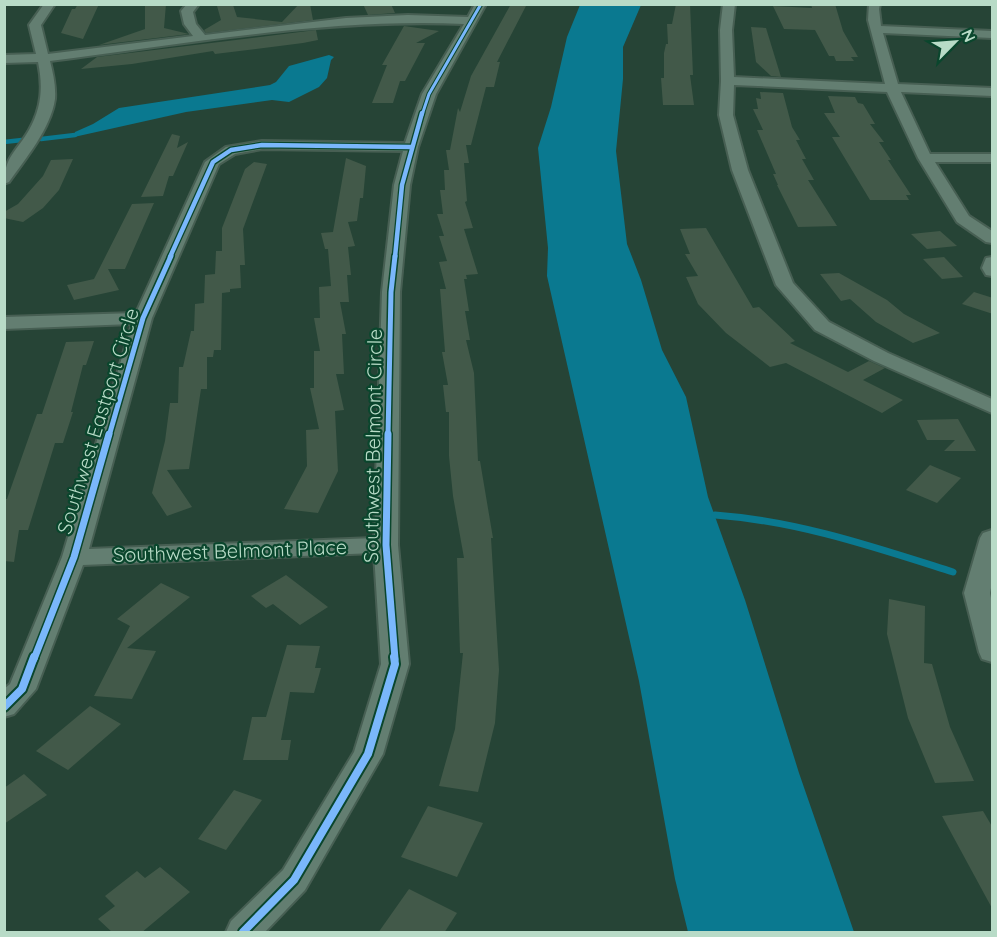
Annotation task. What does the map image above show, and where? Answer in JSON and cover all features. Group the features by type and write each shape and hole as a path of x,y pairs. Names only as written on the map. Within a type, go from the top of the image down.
{"street":[{"path":"4,179 37,129 48,99 48,80 35,25 50,4"},
{"path":"194,4 187,11 190,24 201,38"},
{"path":"729,4 726,30 728,81 726,116 740,170 785,285 822,326 880,357 993,407"},
{"path":"875,4 873,9 877,30 893,88 925,158 963,219 993,238"},
{"path":"337,9 346,21"},
{"path":"4,59 43,57 346,21 476,13"},
{"name":"Southwest Belmont Circle","path":"243,933 294,880 368,754 395,664 386,545 391,292 402,185 411,147 429,94 476,13"},
{"path":"877,30 993,34"},
{"path":"4,66 43,57"},
{"path":"728,81 993,92"},
{"name":"Southwest Eastport Circle","path":"4,707 22,689 74,557 144,318 213,162 220,156 238,148 262,145 411,147"},
{"path":"925,158 993,158"},
{"path":"993,262 991,268 993,271"},
{"path":"4,323 144,318"},
{"path":"993,538 977,593 993,652"},
{"name":"Southwest Belmont Place","path":"74,557 386,545"}],"water":[{"path":"580,5 641,5 623,47 623,79 616,151 627,244 641,280 662,350 686,397 708,497 745,600 799,773 854,932 688,932 675,879 639,681 547,276 548,248 538,148 551,107 567,37"},
{"path":"329,55 334,57 331,60 327,78 319,87 289,102 272,100 186,112 74,137 75,132 119,108 270,85 276,82 289,66"}],"building":[{"path":"78,4 99,4 83,39 61,33 72,9 75,9"},
{"path":"145,4 166,4 164,28 189,34 99,45 145,29"},
{"path":"299,4 310,4 313,20 206,33 204,30 221,20 217,6 233,5 237,17 282,22"},
{"path":"363,4 391,4 395,13 368,15"},
{"path":"511,4 527,4 497,62 500,62 494,87 486,87 471,145 466,145 469,163 464,163 467,201 465,202 473,228 464,229 478,274 466,275 467,279 464,279 469,311 465,311 470,340 466,340 474,373 478,461 480,461 493,538 491,538 499,670 495,723 478,792 439,786 455,729 463,653 460,653 457,558 464,558 453,496 449,456 449,412 446,412 443,385 448,385 442,352 445,352 440,289 446,289 439,262 447,261 439,236 444,236 437,214 443,214 440,190 445,190 444,170 449,170 446,150 450,150 458,108 460,112 471,76"},
{"path":"676,4 690,4 693,75 690,75 694,105 663,105 661,78 664,78 664,53 666,44 668,44 667,24 672,24"},
{"path":"811,4 835,4 843,31 858,57 851,57 854,61 836,61 834,56 829,56 815,30 784,29 773,6 812,8"},
{"path":"404,26 439,31 416,43 425,43 405,81 400,81 393,103 372,103 387,65 382,65"},
{"path":"751,27 766,28 781,77 771,76 756,62"},
{"path":"316,30 318,40 303,43 215,54 213,51 132,64 81,69 97,57"},
{"path":"760,92 783,93 792,127 800,140 796,140 806,159 802,159 814,180 808,180 837,226 798,227 777,185 773,174 776,174 757,130 763,130 753,109 758,109 756,98 761,99"},
{"path":"828,96 855,97 858,103 863,104 875,124 870,124 884,142 879,142 891,160 888,160 911,195 906,195 909,200 870,200 832,137 840,137 824,113 835,113"},
{"path":"172,134 180,136 177,148 188,142 173,176 169,176 163,196 141,197"},
{"path":"346,158 366,166 363,198 360,198 357,221 348,222 355,246 348,247 351,275 347,275 349,302 340,302 346,334 342,334 344,374 336,374 344,410 335,411 338,471 318,513 284,509 307,466 306,430 319,429 310,388 314,388 314,351 320,351 314,318 320,318 319,287 331,286 328,249 325,249 321,233 333,232"},
{"path":"73,159 59,190 43,208 23,222 4,218 4,212 18,204 43,176 51,160"},
{"path":"254,162 267,164 243,229 245,265 240,265 241,288 230,289 230,292 222,293 221,350 214,350 213,357 207,357 207,389 201,389 189,469 167,470 192,507 167,516 152,493 165,441 170,403 178,403 179,367 183,367 191,331 194,331 195,304 204,303 205,275 215,274 216,251 222,251 222,228 245,169"},
{"path":"154,203 125,269 108,269 119,290 74,300 67,285 94,279 132,204"},
{"path":"706,228 753,308 759,307 795,341 790,343 848,372 869,361 885,368 863,380 903,400 882,413 786,363 770,367 726,333 698,304 686,277 698,276 685,254 690,254 680,229"},
{"path":"940,231 957,246 927,249 911,234"},
{"path":"944,257 963,277 942,279 923,259"},
{"path":"839,273 887,300 904,314 940,333 913,343 876,322 850,299 841,301 820,274"},
{"path":"974,292 993,298 993,314 962,304"},
{"path":"94,341 86,365 83,365 71,412 73,412 63,443 55,443 28,530 19,530 14,562 4,561 4,499 7,499 37,414 42,414 66,342"},
{"path":"958,419 976,451 944,451 955,440 927,440 917,420"},
{"path":"930,465 961,478 937,503 906,490"},
{"path":"286,575 328,607 300,625 273,604 266,608 251,596"},
{"path":"161,583 190,597 127,648 156,651 132,699 94,696 130,626 117,619"},
{"path":"889,599 925,606 924,663 932,664 950,727 974,781 935,783 908,718 887,634"},
{"path":"287,645 320,646 315,668 321,668 314,693 290,692 281,740 291,740 288,760 243,760 252,717 266,717"},
{"path":"90,706 121,724 68,770 36,751"},
{"path":"24,774 47,795 4,824 4,788"},
{"path":"234,790 262,800 226,850 198,839"},
{"path":"428,806 483,823 457,877 401,857"},
{"path":"983,811 993,828 993,910 942,816"},
{"path":"160,867 190,892 141,933 113,933 98,919 115,906 105,896 137,871 145,878"},
{"path":"409,889 457,913 444,933 378,933"}],"waterway":[{"path":"41,139 75,135"},
{"path":"4,142 22,140"},
{"path":"715,515 776,523 836,536 953,572"}],"cycle path":[{"path":"243,932 294,880 368,754 395,664 386,545 391,292 402,185 411,147 429,94 481,4"},
{"path":"4,707 22,689 74,557 143,318 213,162 231,150 262,145 411,147"}]}
